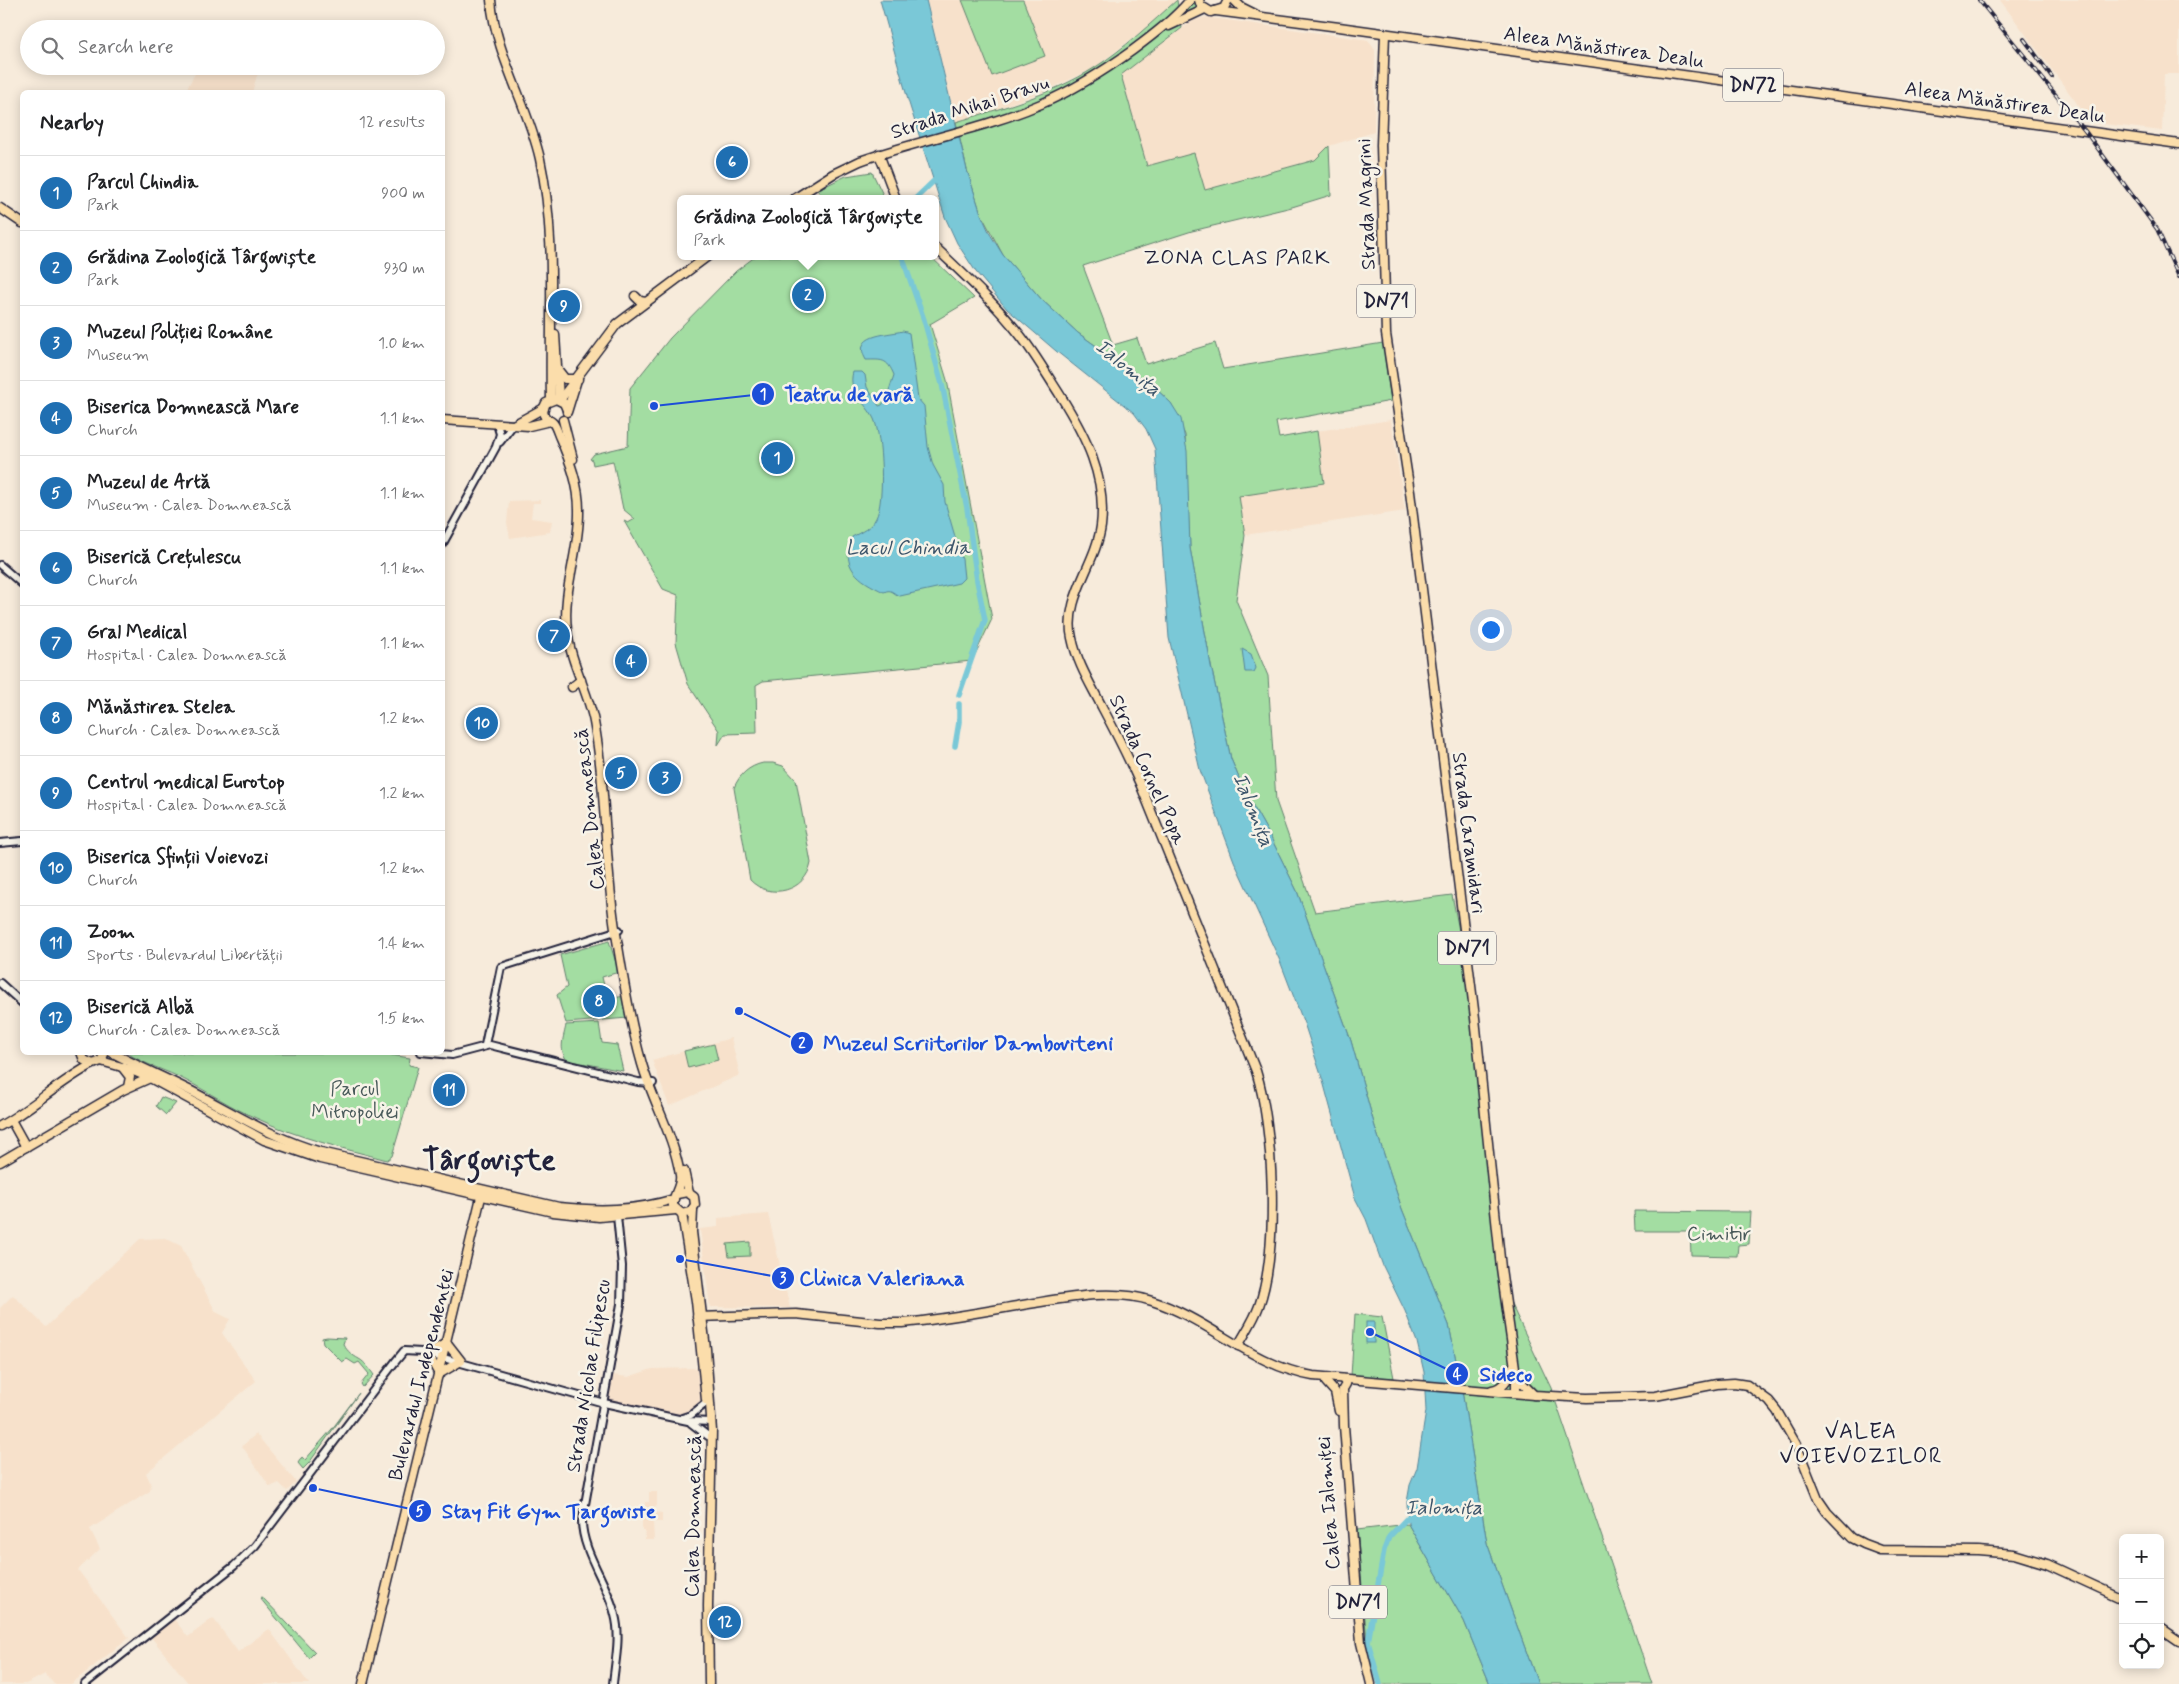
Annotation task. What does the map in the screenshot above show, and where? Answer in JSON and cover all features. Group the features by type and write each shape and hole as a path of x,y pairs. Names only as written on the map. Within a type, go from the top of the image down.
{"main road":[{"path":"490,0 499,42 522,100 533,135 545,189 556,400 567,410"},
{"path":"495,0 502,37 531,114 546,169 552,213 554,372"},
{"name":"Strada Mihai Bravu","path":"1150,37 1190,0"},
{"path":"1198,0 1205,9"},
{"path":"1216,12 1224,8 1228,0"},
{"name":"Aleea Mănăstirea Dealu","path":"1234,0 1246,10 1262,17"},
{"name":"Strada Mihai Bravu","path":"800,195 833,174 860,161 1029,109 1073,89 1150,37 1181,19 1205,9"},
{"name":"Aleea Mănăstirea Dealu","path":"1205,9 2179,144"},
{"name":"Strada Magrini","path":"1384,34 1381,145 1386,334 1406,462"},
{"path":"882,164 885,156 892,150"},
{"path":"879,154 894,195"},
{"path":"860,161 875,160 882,164"},
{"path":"0,208 20,222"},
{"name":"Strada Cornel Popa","path":"939,251 1022,336 1078,426 1095,466 1101,494 1100,529 1095,549 1073,608 1070,626 1072,638 1080,664 1137,777 1256,1071 1264,1101 1271,1195 1270,1240 1266,1277 1259,1307 1238,1346"},
{"path":"513,425 556,400 578,379 608,334 631,310 646,302 703,260"},
{"path":"636,296 640,301 646,302"},
{"path":"554,372 565,379 578,379"},
{"path":"445,420 534,425 563,420 578,379"},
{"path":"544,408 544,415 551,422"},
{"name":"Calea Domnească","path":"563,420 581,485 584,508 583,528 571,601 571,630 602,741 618,944 636,1035 675,1151 680,1176 676,1196"},
{"name":"Calea Domnească","path":"551,422 572,471 578,495 579,519 569,582 567,630 593,716 617,931 651,1084 676,1141 689,1193"},
{"name":"Strada Caramidari","path":"1406,462 1474,1008 1501,1268 1514,1371"},
{"path":"572,687 581,680"},
{"path":"73,1074 81,1055"},
{"path":"82,1055 88,1062 120,1065 150,1078 252,1134 287,1149 320,1159 482,1193 583,1210 616,1210 657,1204 684,1191 689,1193 695,1199 692,1232 703,1316 704,1383 710,1422"},
{"path":"0,1126 73,1074 97,1062 103,1055"},
{"path":"118,1055 196,1093 255,1126 293,1144 553,1212 599,1217 658,1210 688,1213 693,1210"},
{"path":"122,1055 129,1061"},
{"path":"120,1065 129,1074 131,1081 128,1087"},
{"path":"0,1162 128,1087 150,1078"},
{"path":"10,1120 26,1147"},
{"name":"Bulevardul Independenței","path":"363,1684 444,1357 482,1193"},
{"path":"676,1196 703,1316"},
{"path":"703,1316 796,1314 880,1323 903,1323 1089,1296 1139,1298 1161,1304 1238,1346 1290,1371 1346,1383"},
{"name":"Calea Domnească","path":"703,1316 710,1422 709,1684"},
{"path":"447,1343 461,1362 439,1374 427,1353 447,1343"},
{"path":"1485,1391 1499,1388 1514,1371"},
{"path":"1513,1393 1514,1371"},
{"path":"1514,1371 1534,1395"},
{"path":"1313,1376 1326,1382 1392,1383 1587,1398 1648,1396 1717,1384 1734,1383 1747,1385 1769,1401 1777,1411 1796,1444 1818,1499 1837,1524 1858,1541 1880,1550 1978,1551 2014,1554 2047,1564 2119,1597"},
{"name":"Calea Ialomiței","path":"1326,1382 1340,1404 1357,1645 1366,1684"},
{"path":"1340,1404 1346,1383"},
{"path":"1340,1404 1346,1383"},
{"name":"Calea Domnească","path":"704,1684 703,1602 710,1422"},
{"name":"DN71","path":"1342,1426 1361,1644 1371,1684"},
{"path":"2164,1631 2179,1641"}],"street":[{"path":"496,447 500,434 497,424"},
{"path":"445,540 496,447 513,425"},
{"path":"0,565 20,582"},
{"path":"0,843 20,841"},
{"path":"485,1045 500,967 617,931"},
{"path":"601,936 618,944"},
{"path":"0,984 20,1001"},
{"path":"445,1054 452,1055 485,1045 494,1046 651,1084"},
{"name":"Strada Nicolae Filipescu","path":"613,1684 617,1632 615,1616 583,1536 582,1528 621,1304 623,1275 617,1216"},
{"path":"85,1684 250,1552 398,1357 404,1352 411,1350 444,1357 604,1403 688,1421 710,1422"},
{"path":"676,1418 689,1416 706,1403"},
{"path":"688,1421 708,1438"}],"shaded area":[{"path":"926,0 1177,0 1094,68 1052,88 956,122"},
{"path":"2000,0 2179,0 2179,74 2164,74 2162,131 2088,122 2076,102"},
{"path":"1206,17 1368,40 1375,50 1374,132 1329,146 1315,160 1204,190 1147,167 1121,75 1192,21"},
{"path":"194,75 257,75 253,90 186,90"},
{"path":"1391,420 1405,511 1245,535 1239,496 1324,483 1317,431"},
{"path":"540,500 540,503 533,503 531,518 552,521 550,532 510,538 507,523 509,501"},
{"path":"731,1038 740,1075 669,1106 652,1060"},
{"path":"768,1214 790,1308 710,1307 700,1229 718,1227 718,1218"},
{"path":"165,1238 181,1246 216,1312 230,1319 222,1333 256,1381 146,1473 151,1484 150,1491 90,1529 100,1549 78,1570 129,1638 71,1684 54,1684 45,1674 26,1684 0,1684 0,1308 13,1295 46,1327 140,1239"},
{"path":"697,1368 701,1401 694,1412 679,1415 664,1414 608,1402 613,1375 628,1377 652,1369"},
{"path":"256,1434 296,1482 287,1491 279,1483 270,1487 242,1446"},
{"path":"649,1492 657,1492 655,1512 662,1513 662,1522 653,1522 654,1540 645,1540 645,1531 642,1531 642,1516 645,1516 645,1502 649,1502"},
{"path":"213,1618 238,1652 269,1629 309,1684 189,1684 151,1637 174,1619 188,1637"}],"green space":[{"path":"962,0 1023,0 1045,56 992,76"},
{"path":"1177,0 1179,13 1193,0 1199,10 1180,18 1182,28 1121,75 1147,166 1194,153 1205,190 1315,160 1329,146 1331,195 1292,207 1192,231 1083,266 1113,345 1137,338 1146,364 1215,343 1223,369 1383,343 1391,401 1276,422 1279,438 1317,431 1324,483 1239,496 1245,535 1236,600 1268,676 1276,801 1315,912 1452,895 1482,1048 1504,1289 1551,1388 1652,1684 1538,1684 1487,1543 1449,1325 1402,1209 1375,1127 1351,1041 1297,891 1271,838 1244,790 1231,759 1211,666 1190,548 1185,435 1171,403 1154,387 1078,333 1042,300 1003,255 981,214 967,170 956,122 1027,100 1078,77 1116,53"},
{"path":"872,172 883,195 821,195 817,190 846,176"},
{"path":"751,260 934,260 974,298 930,324 947,380 992,619 972,661 763,681 756,685 757,733 725,734 718,745 719,731 688,684 676,643 678,595 663,589 624,521 628,523 635,519 623,509 613,461 593,465 590,459 594,454 628,446 630,388 670,338 736,271"},
{"path":"763,763 783,766 796,780 811,863 808,873 802,880 786,890 767,890 750,880 734,788 745,772 753,766"},
{"path":"609,941 619,972 602,977 607,999 625,996 628,1018 566,1023 557,995 567,987 560,955"},
{"path":"599,1023 602,1043 617,1045 623,1071 567,1060 564,1056 562,1043 566,1025"},
{"path":"714,1044 718,1060 688,1068 684,1051"},
{"name":"Parcul Mitropoliei","path":"130,1055 391,1055 410,1058 409,1065 418,1067 392,1156 387,1160 320,1142 272,1125 238,1110 185,1080"},
{"path":"161,1097 176,1103 166,1115 156,1106"},
{"name":"Cimitir","path":"1634,1211 1751,1212 1749,1244 1738,1245 1737,1256 1691,1255 1690,1231 1635,1231"},
{"path":"750,1242 750,1256 729,1257 727,1244"},
{"path":"1355,1314 1382,1317 1394,1378 1351,1376"},
{"path":"322,1338 345,1338 343,1344 374,1375 363,1387 361,1384 369,1374 359,1362 355,1364 347,1359 342,1362 323,1343"},
{"path":"359,1393 303,1469 298,1463 302,1457 305,1460 332,1429"},
{"path":"1408,1524 1464,1621 1490,1684 1379,1684 1367,1642 1357,1530"},
{"path":"262,1597 315,1652 309,1658 260,1598"}],"water":[{"name":"Ialomița","path":"880,0 926,0 967,170 981,214 990,234 1003,255 1042,300 1078,333 1154,387 1171,403 1181,419 1187,451 1190,548 1211,666 1231,759 1244,790 1271,838 1297,891 1351,1041 1375,1127 1402,1209 1449,1325 1487,1543 1538,1684 1490,1684 1464,1621 1408,1524 1407,1502 1410,1485 1417,1468 1426,1411 1424,1372 1417,1342 1405,1311 1383,1266 1366,1219 1355,1198 1323,1081 1305,1026 1280,961 1234,861 1200,770 1169,638 1155,449 1146,429 1134,413 1007,309 976,272 957,243 945,217 908,100"},
{"name":"Lacul Chindia","path":"903,331 909,333 918,399 924,406 928,447 933,465 944,485 945,502 956,540 950,545 952,549 958,549 962,559 964,578 959,583 900,596 891,591 884,592 866,583 854,571 848,557 852,537 869,527 874,521 879,510 881,498 881,454 877,428 871,413 855,392 852,379 853,372 862,372 865,375 867,387 879,406 882,405 887,397 894,375 889,365 883,361 866,360 863,345 872,337"},
{"path":"1242,649 1251,654 1256,668 1254,672 1245,672"},
{"path":"1366,1322 1374,1322 1374,1343 1366,1343"}],"waterway":[{"path":"919,195 938,177"},
{"path":"903,260 924,320 942,384 967,508 977,581 985,620 959,695"},
{"path":"955,746 959,722 959,704"},
{"path":"1380,1684 1368,1642 1384,1550 1389,1537 1412,1513"}],"railway":[{"path":"1979,0 2085,131 2157,229 2179,277"},
{"path":"2024,39 2052,77"}],"place":[{"name":"Biserică Crețulescu","path":"732,162"},
{"name":"Grădina Zoologică Târgoviște","path":"808,295"},
{"name":"Centrul medical Eurotop","path":"564,306"},
{"name":"Teatru de vară","path":"654,406"},
{"name":"Parcul Chindia","path":"777,458"},
{"name":"Gral Medical","path":"554,636"},
{"name":"Biserica Domnească Mare","path":"631,661"},
{"name":"Biserica Sfinții Voievozi","path":"482,723"},
{"name":"Muzeul de Artă","path":"621,773"},
{"name":"Muzeul Poliției Române","path":"665,778"},
{"name":"Mănăstirea Stelea","path":"599,1001"},
{"name":"Muzeul Scriitorilor Damboviteni","path":"739,1011"},
{"name":"Zoom","path":"449,1090"},
{"name":"Clinica Valeriana","path":"680,1259"},
{"name":"Sideco","path":"1370,1332"},
{"name":"Stay Fit Gym Targoviste","path":"313,1488"},
{"name":"Biserică Albă","path":"725,1622"}],"district":[{"name":"ZONA CLAS PARK","path":"1237,258"},
{"name":"Târgoviște","path":"489,1160"},
{"name":"VALEA VOIEVOZILOR","path":"1861,1444"}]}
